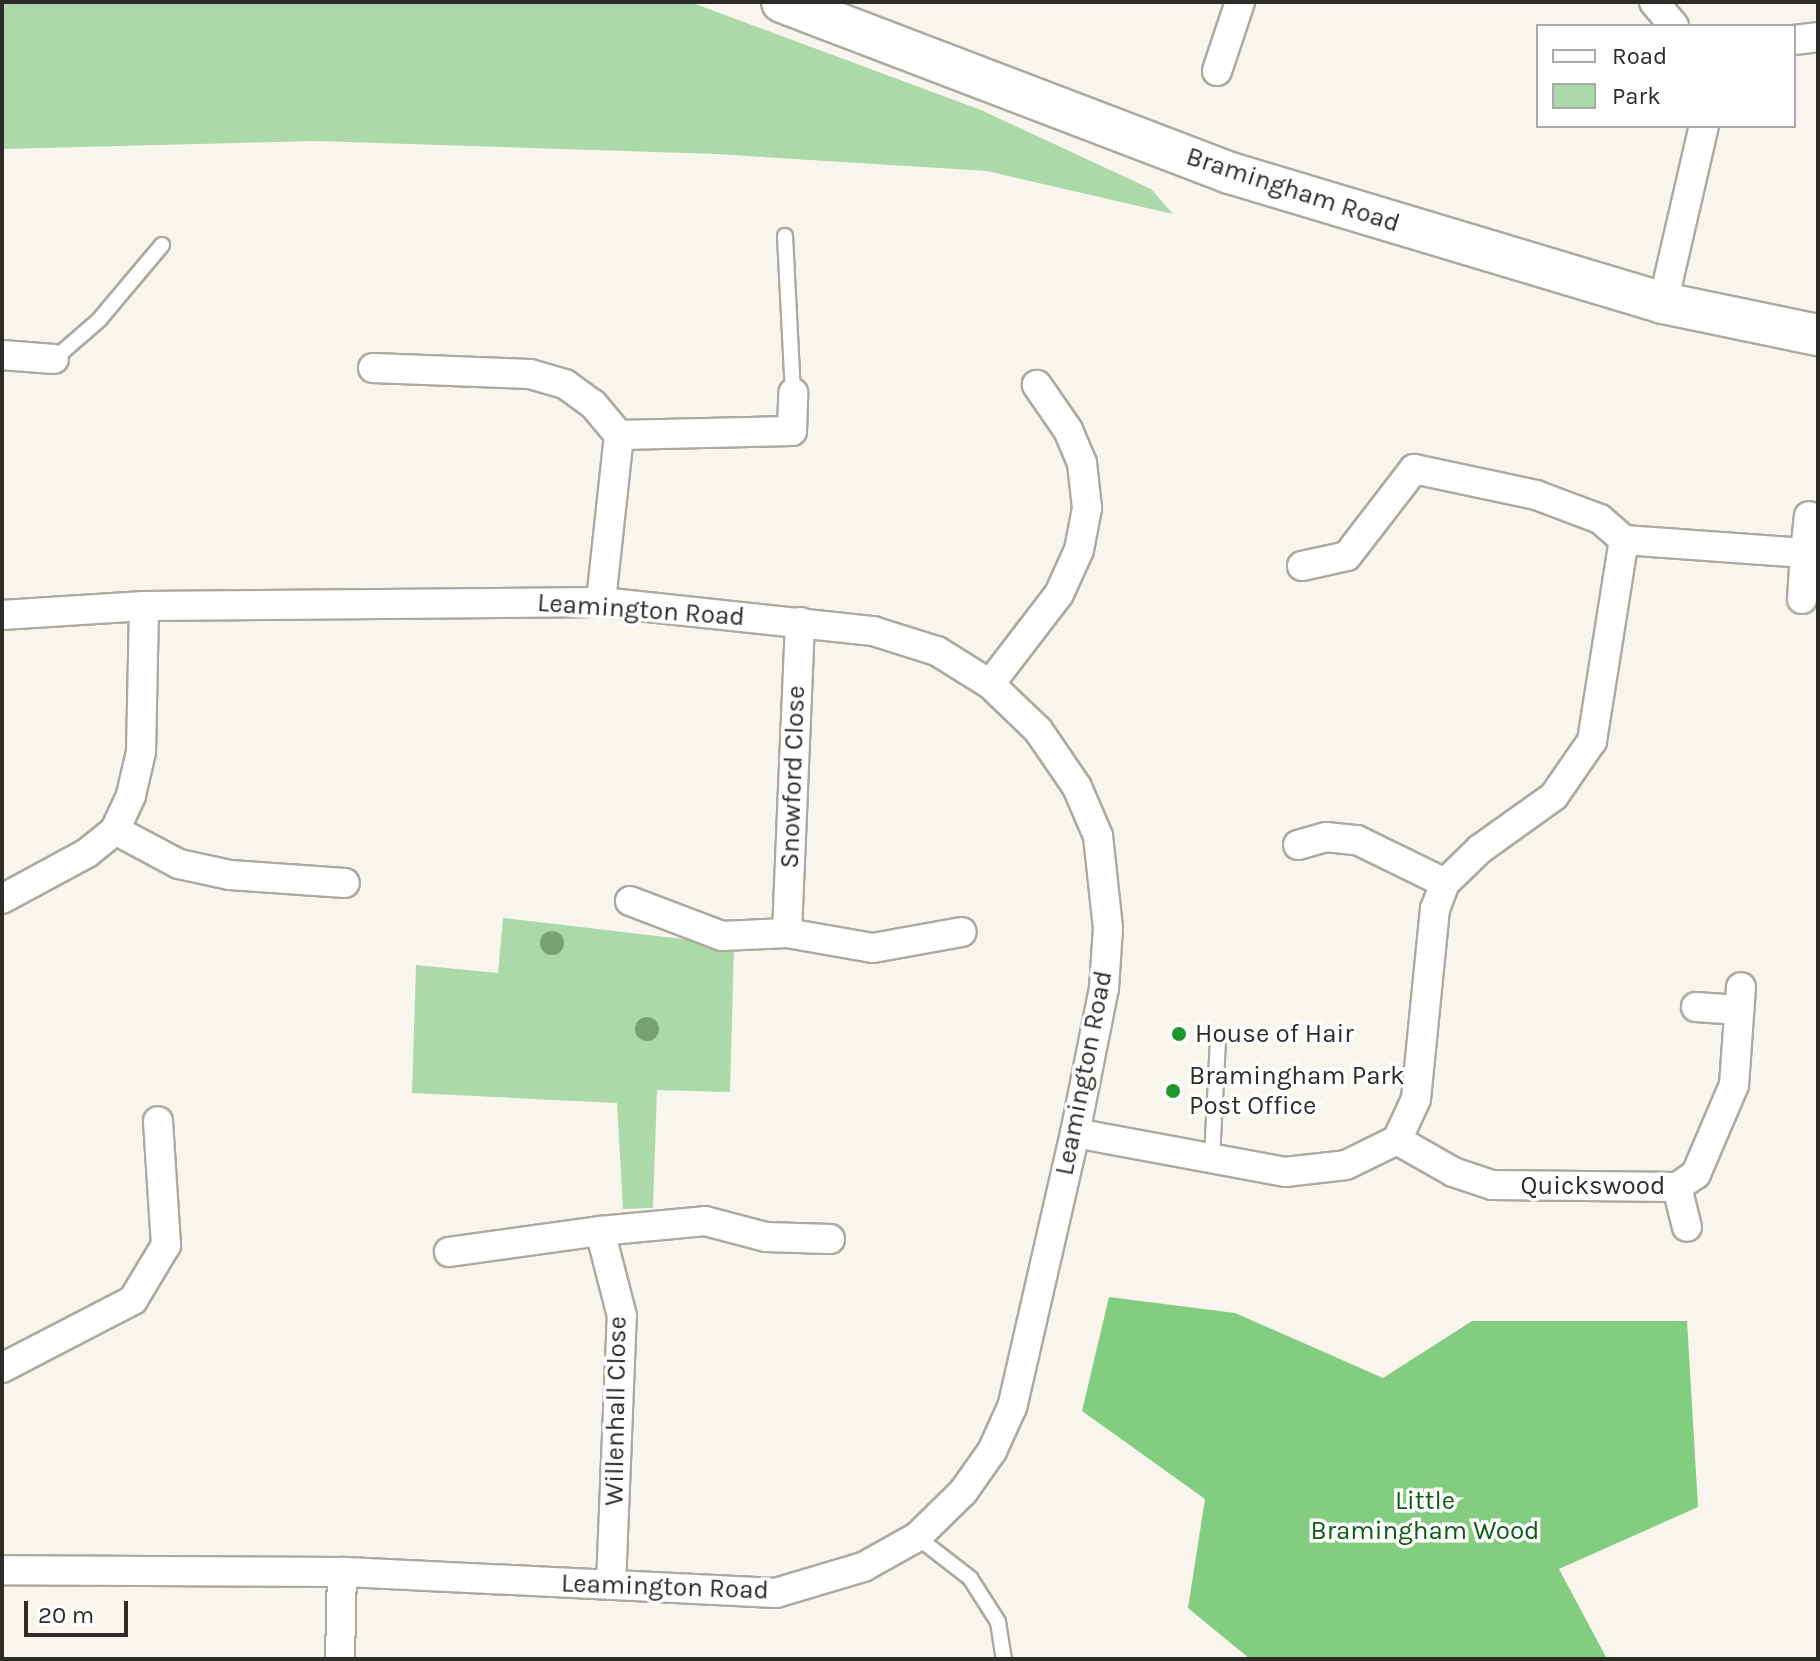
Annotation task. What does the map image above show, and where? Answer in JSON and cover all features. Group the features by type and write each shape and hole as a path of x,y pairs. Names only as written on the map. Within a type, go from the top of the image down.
{"street":[{"name":"Bramingham Road","path":"782,2 1230,173 1663,303 1818,335"},
{"path":"1217,71 1240,2"},
{"path":"1654,2 1672,24"},
{"path":"1796,40 1818,37"},
{"path":"1663,303 1704,128"},
{"path":"2,355 54,359"},
{"path":"373,368 530,374 565,384 593,404 619,435 601,602"},
{"path":"990,684 1059,594 1079,550 1087,508 1082,463 1068,430 1037,385"},
{"path":"619,435 792,431 793,393"},
{"path":"1302,566 1347,556 1414,469 1536,495 1600,519 1624,540 1805,553"},
{"path":"1802,599 1805,553 1814,508"},
{"path":"1075,1133 1285,1172 1346,1165 1397,1140 1416,1099 1435,909 1445,883 1480,849 1554,796 1592,741 1624,540"},
{"name":"Leamington Road","path":"2,615 144,606 601,602 873,631 937,651 990,684 1038,730 1077,787 1098,836 1108,928 1105,973 1075,1133 1012,1407 992,1451 963,1492 917,1537 863,1567 776,1593 342,1572 2,1570"},
{"path":"2,899 87,853 115,830 131,795 141,752 144,606"},
{"name":"Snowford Close","path":"787,933 800,622"},
{"path":"115,830 179,864 230,875 345,883"},
{"path":"1298,845 1326,837 1357,840 1445,883"},
{"path":"630,901 722,936 787,933 873,948 962,932"},
{"name":"Quickswood","path":"1397,1140 1453,1172 1492,1185 1677,1187 1696,1174 1734,1085 1740,998 1696,1007"},
{"path":"2,1368 133,1300 166,1245 158,1121"},
{"path":"1677,1187 1687,1227"},
{"path":"449,1252 600,1231 705,1221 766,1237 830,1239"},
{"name":"Willenhall Close","path":"600,1231 622,1316 611,1585"},
{"path":"340,1659 342,1572"}],"lane":[{"path":"785,236 793,393"},
{"path":"54,359 99,320 162,245"},
{"path":"1212,1158 1218,1040"},
{"path":"917,1537 970,1578 998,1622 1004,1659"}],"green space":[{"path":"2,2 690,2 981,110 1151,189 1173,214 987,171 716,154 317,141 2,149"},
{"path":"503,918 734,945 730,1092 657,1090 653,1208 623,1209 617,1103 412,1093 416,965 498,973"},
{"name":"Little Bramingham Wood","path":"1109,1297 1235,1313 1383,1378 1472,1321 1687,1321 1698,1507 1559,1569 1607,1659 1250,1659 1188,1608 1205,1499 1082,1411"}],"place":[{"name":"House of Hair","path":"1179,1034"},
{"name":"Bramingham Park Post Office","path":"1173,1091"}]}
